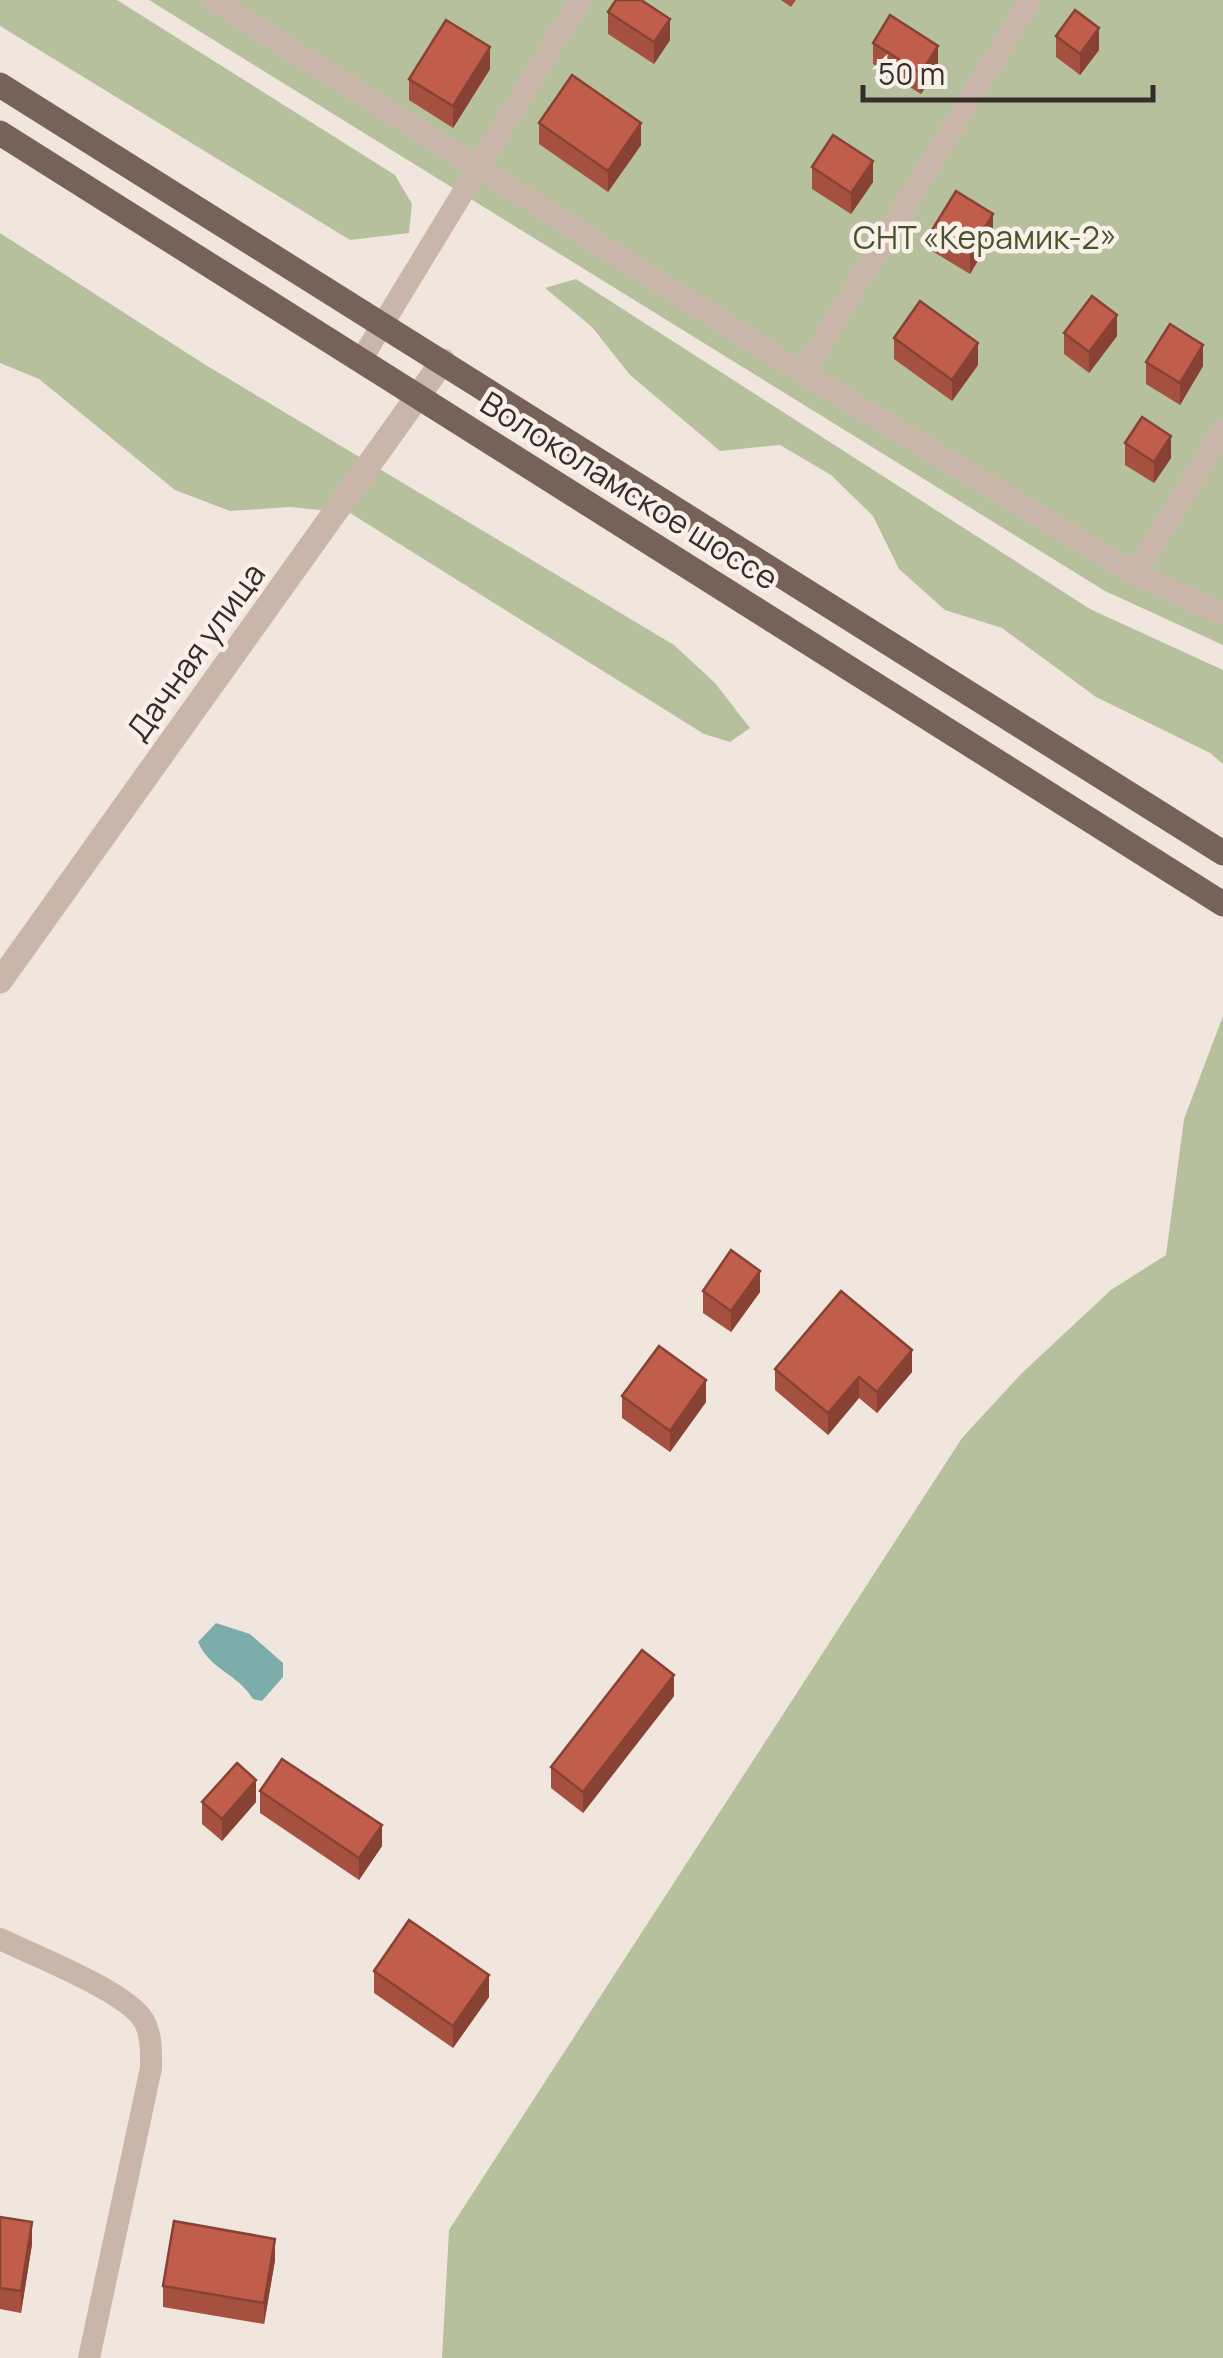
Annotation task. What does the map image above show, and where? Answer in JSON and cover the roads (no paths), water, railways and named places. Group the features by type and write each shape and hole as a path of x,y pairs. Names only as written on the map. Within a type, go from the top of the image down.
{"main road":[{"name":"Волоколамское шоссе","path":"0,85 1223,853"},
{"name":"Волоколамское шоссе","path":"0,133 1223,904"}],"street":[{"name":"Дачная улица","path":"0,981 443,361"}],"lane":[{"path":"213,0 802,373 1135,574 1223,614"},
{"path":"361,360 580,0"},
{"path":"802,373 1030,0"},
{"path":"1135,574 1223,430"},
{"path":"0,1939 124,1999 144,2020 151,2041 151,2068 90,2358"}],"water":[{"path":"216,1623 250,1634 283,1663 283,1677 262,1701 253,1699 203,1652 198,1642"}],"park label":[{"name":"СНТ «Керамик-2»","path":"985,238"}]}
